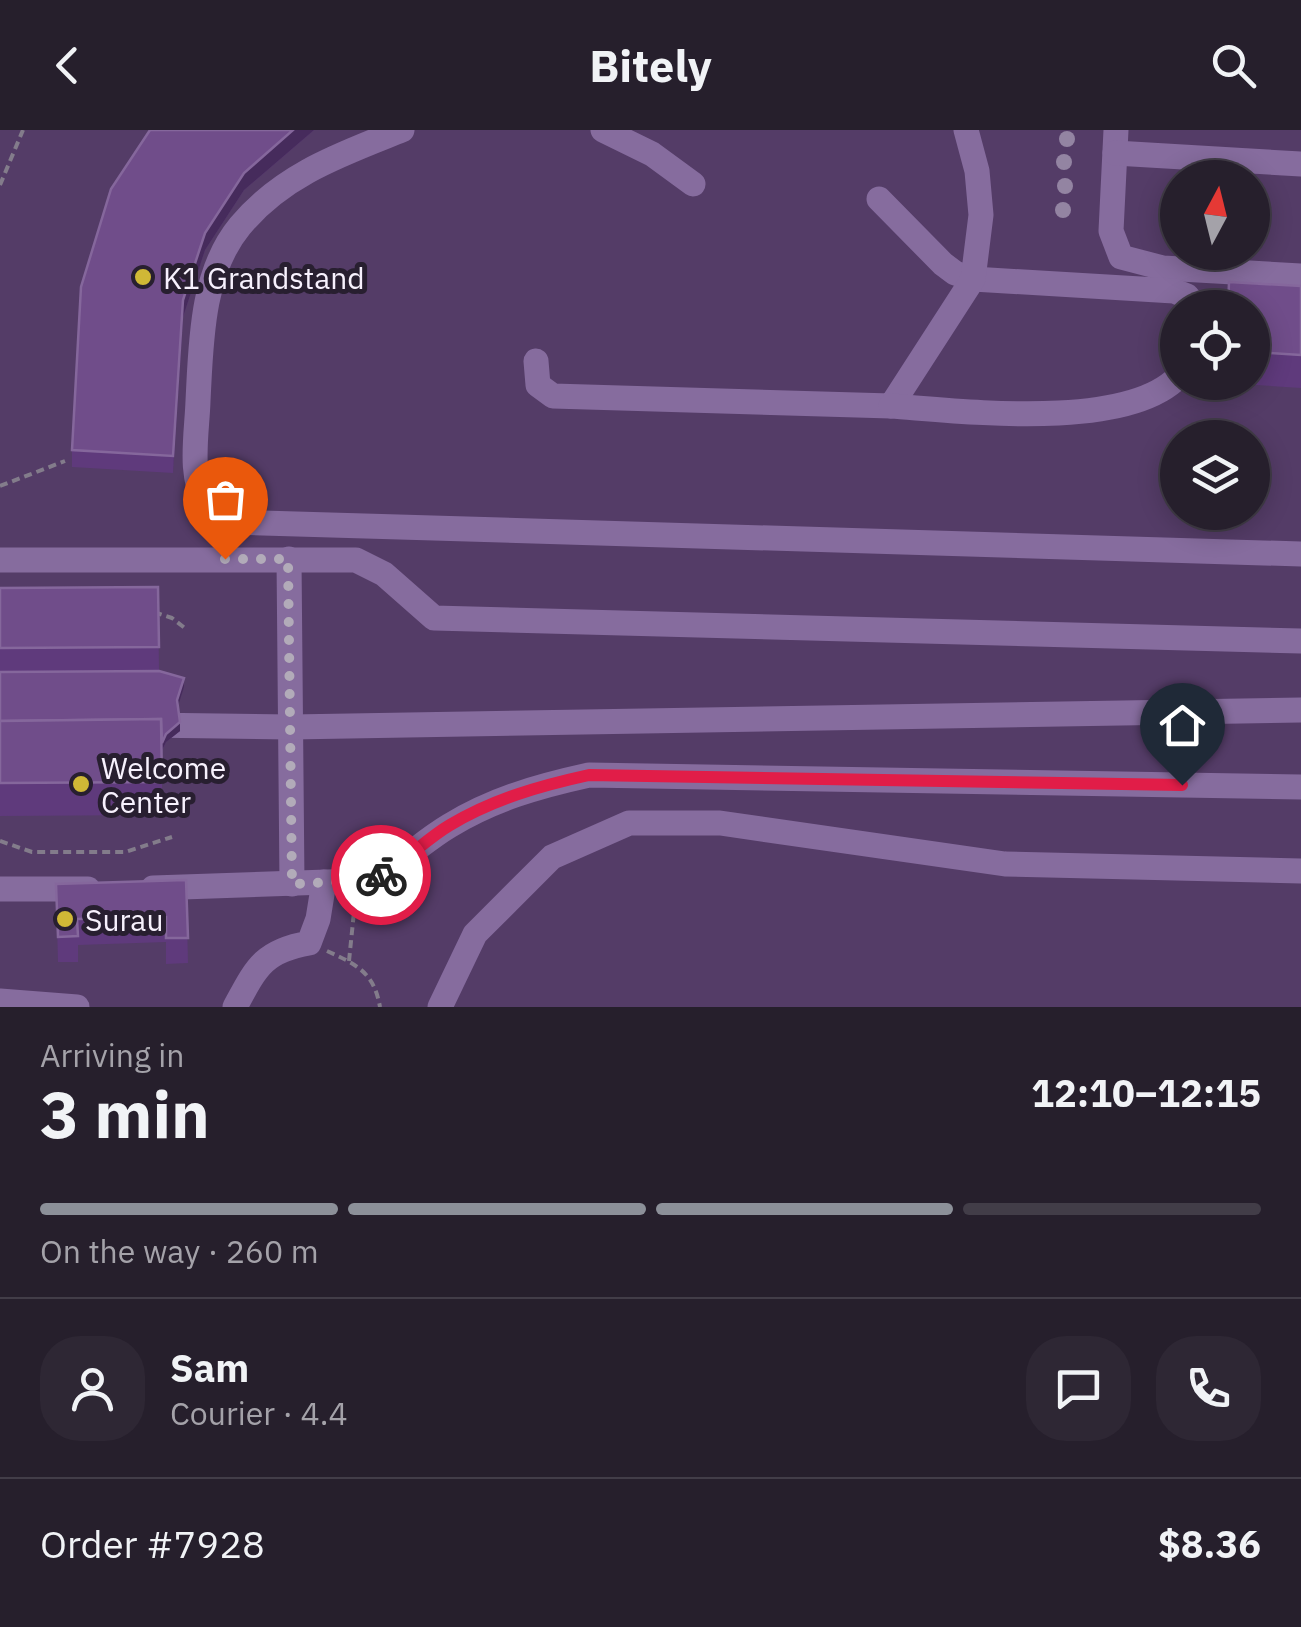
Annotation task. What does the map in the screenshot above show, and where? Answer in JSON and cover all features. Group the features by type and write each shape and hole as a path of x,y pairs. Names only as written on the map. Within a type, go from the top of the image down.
{"street":[{"path":"402,130 312,167 278,189 238,228 223,256 204,321 195,446 202,494 217,517 232,522 1301,554"},
{"path":"603,130 641,148 693,184"},
{"path":"890,406 973,278 981,215 966,130"},
{"path":"1301,164 1116,142 1111,231 1121,257 1163,268 1301,276"},
{"path":"879,199 955,273 973,278 1160,291"},
{"path":"536,361 538,384 552,396 1071,413 1152,396 1160,390"},
{"path":"288,559 292,884"},
{"path":"0,560 356,560 384,574 434,618 1301,641"},
{"path":"129,725 290,727 1301,710"},
{"path":"0,890 356,881 382,874 446,827 495,801 537,786 589,775 1301,787"},
{"path":"440,1007 475,934 552,858 629,823 720,823 1005,864 1301,872"},
{"path":"235,1007 255,969 273,952 309,943 318,919 324,882"},
{"path":"0,1001 77,1007"}],"path":[{"path":"0,185 24,130"},
{"path":"0,486 65,461"},
{"path":"151,611 172,618 186,629"},
{"path":"0,841 32,852 125,852 172,836"},
{"path":"349,962 356,881"},
{"path":"309,943 349,962 376,984 380,1007"}],"shaded area":[{"path":"0,130 1301,130 1301,1007 0,1007"}],"building":[{"name":"K1 Grandstand","path":"150,130 293,130 244,173 205,233 183,300 173,456 72,450 81,287 111,189"},
{"path":"1229,282 1301,286 1301,355 1270,353 1270,290 1229,290"},
{"path":"158,587 159,647 0,648 0,588"},
{"path":"159,671 184,678 177,700 180,722 162,743 161,719 0,721 0,672"},
{"path":"161,719 162,782 0,783 0,721"},
{"path":"186,880 188,938 166,938 166,917 77,919 78,936 58,937 56,884"}],"way so far":[{"path":"225,559 288,559 292,884 356,881 381,875"}],"place":[{"name":"K1 Grandstand","path":"143,277"},
{"name":"Welcome Center","path":"81,784"},
{"name":"Surau","path":"65,919"}],"route":[{"path":"381,875 446,827 495,801 537,786 589,775 1182,785"}]}
